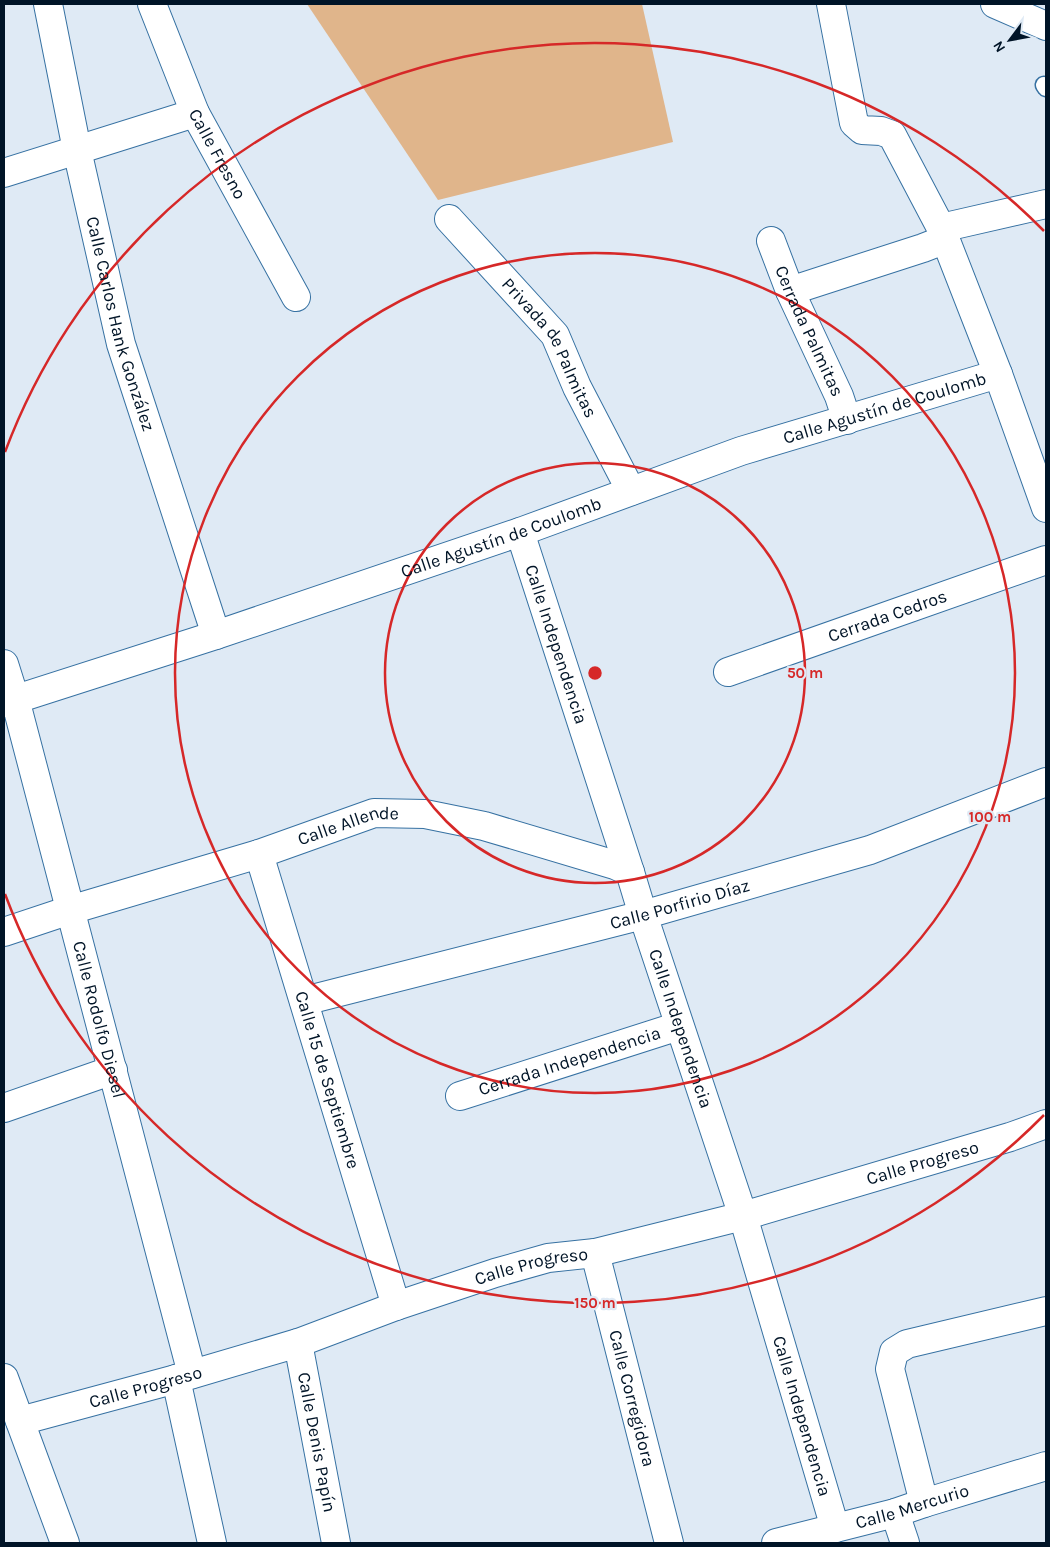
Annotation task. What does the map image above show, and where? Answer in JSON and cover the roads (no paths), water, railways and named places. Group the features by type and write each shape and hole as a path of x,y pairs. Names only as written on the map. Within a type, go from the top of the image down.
{"street":[{"name":"Calle Carlos Hank González","path":"48,4 77,150 121,344 216,635"},
{"name":"Calle Fresno","path":"152,4 195,113 296,296"},
{"path":"832,4 854,123 862,130 881,131 892,135 943,234 998,374 1046,508"},
{"path":"995,4 1046,26"},
{"path":"4,173 195,113"},
{"path":"790,291 923,248 943,234 1046,204"},
{"name":"Privada de Palmitas","path":"449,219 555,335 577,386 631,491"},
{"name":"Cerrada Palmitas","path":"770,241 790,291 839,396 847,420"},
{"name":"Calle Agustín de Coulomb","path":"9,701 216,635 520,532 740,452 998,374"},
{"name":"Calle Independencia","path":"520,532 643,915 743,1216 835,1528"},
{"name":"Cerrada Cedros","path":"728,672 1046,560"},
{"name":"Calle Rodolfo Diesel","path":"4,664 9,701 70,910 113,1070 184,1377 212,1543"},
{"name":"Calle Porfirio Díaz","path":"304,1001 643,915 870,850 1046,782"},
{"name":"Calle Allende","path":"4,932 70,910 260,854 374,813 425,814 484,826 616,865 630,872"},
{"name":"Calle 15 de Septiembre","path":"260,854 396,1306"},
{"name":"Cerrada Independencia","path":"460,1096 680,1026"},
{"path":"4,1108 113,1070"},
{"name":"Calle Progreso","path":"20,1421 184,1377 298,1343 396,1306 495,1273 548,1258 595,1253 743,1216 1010,1137 1046,1124"},
{"name":"Calle Corregidora","path":"595,1253 669,1543"},
{"path":"924,1503 890,1369 894,1352 907,1344 1046,1311"},
{"name":"Calle Denis Papín","path":"298,1343 336,1543"},
{"path":"4,1378 65,1543"},
{"name":"Calle Mercurio","path":"776,1543 895,1513 1046,1466"},
{"path":"895,1513 905,1543"}]}
